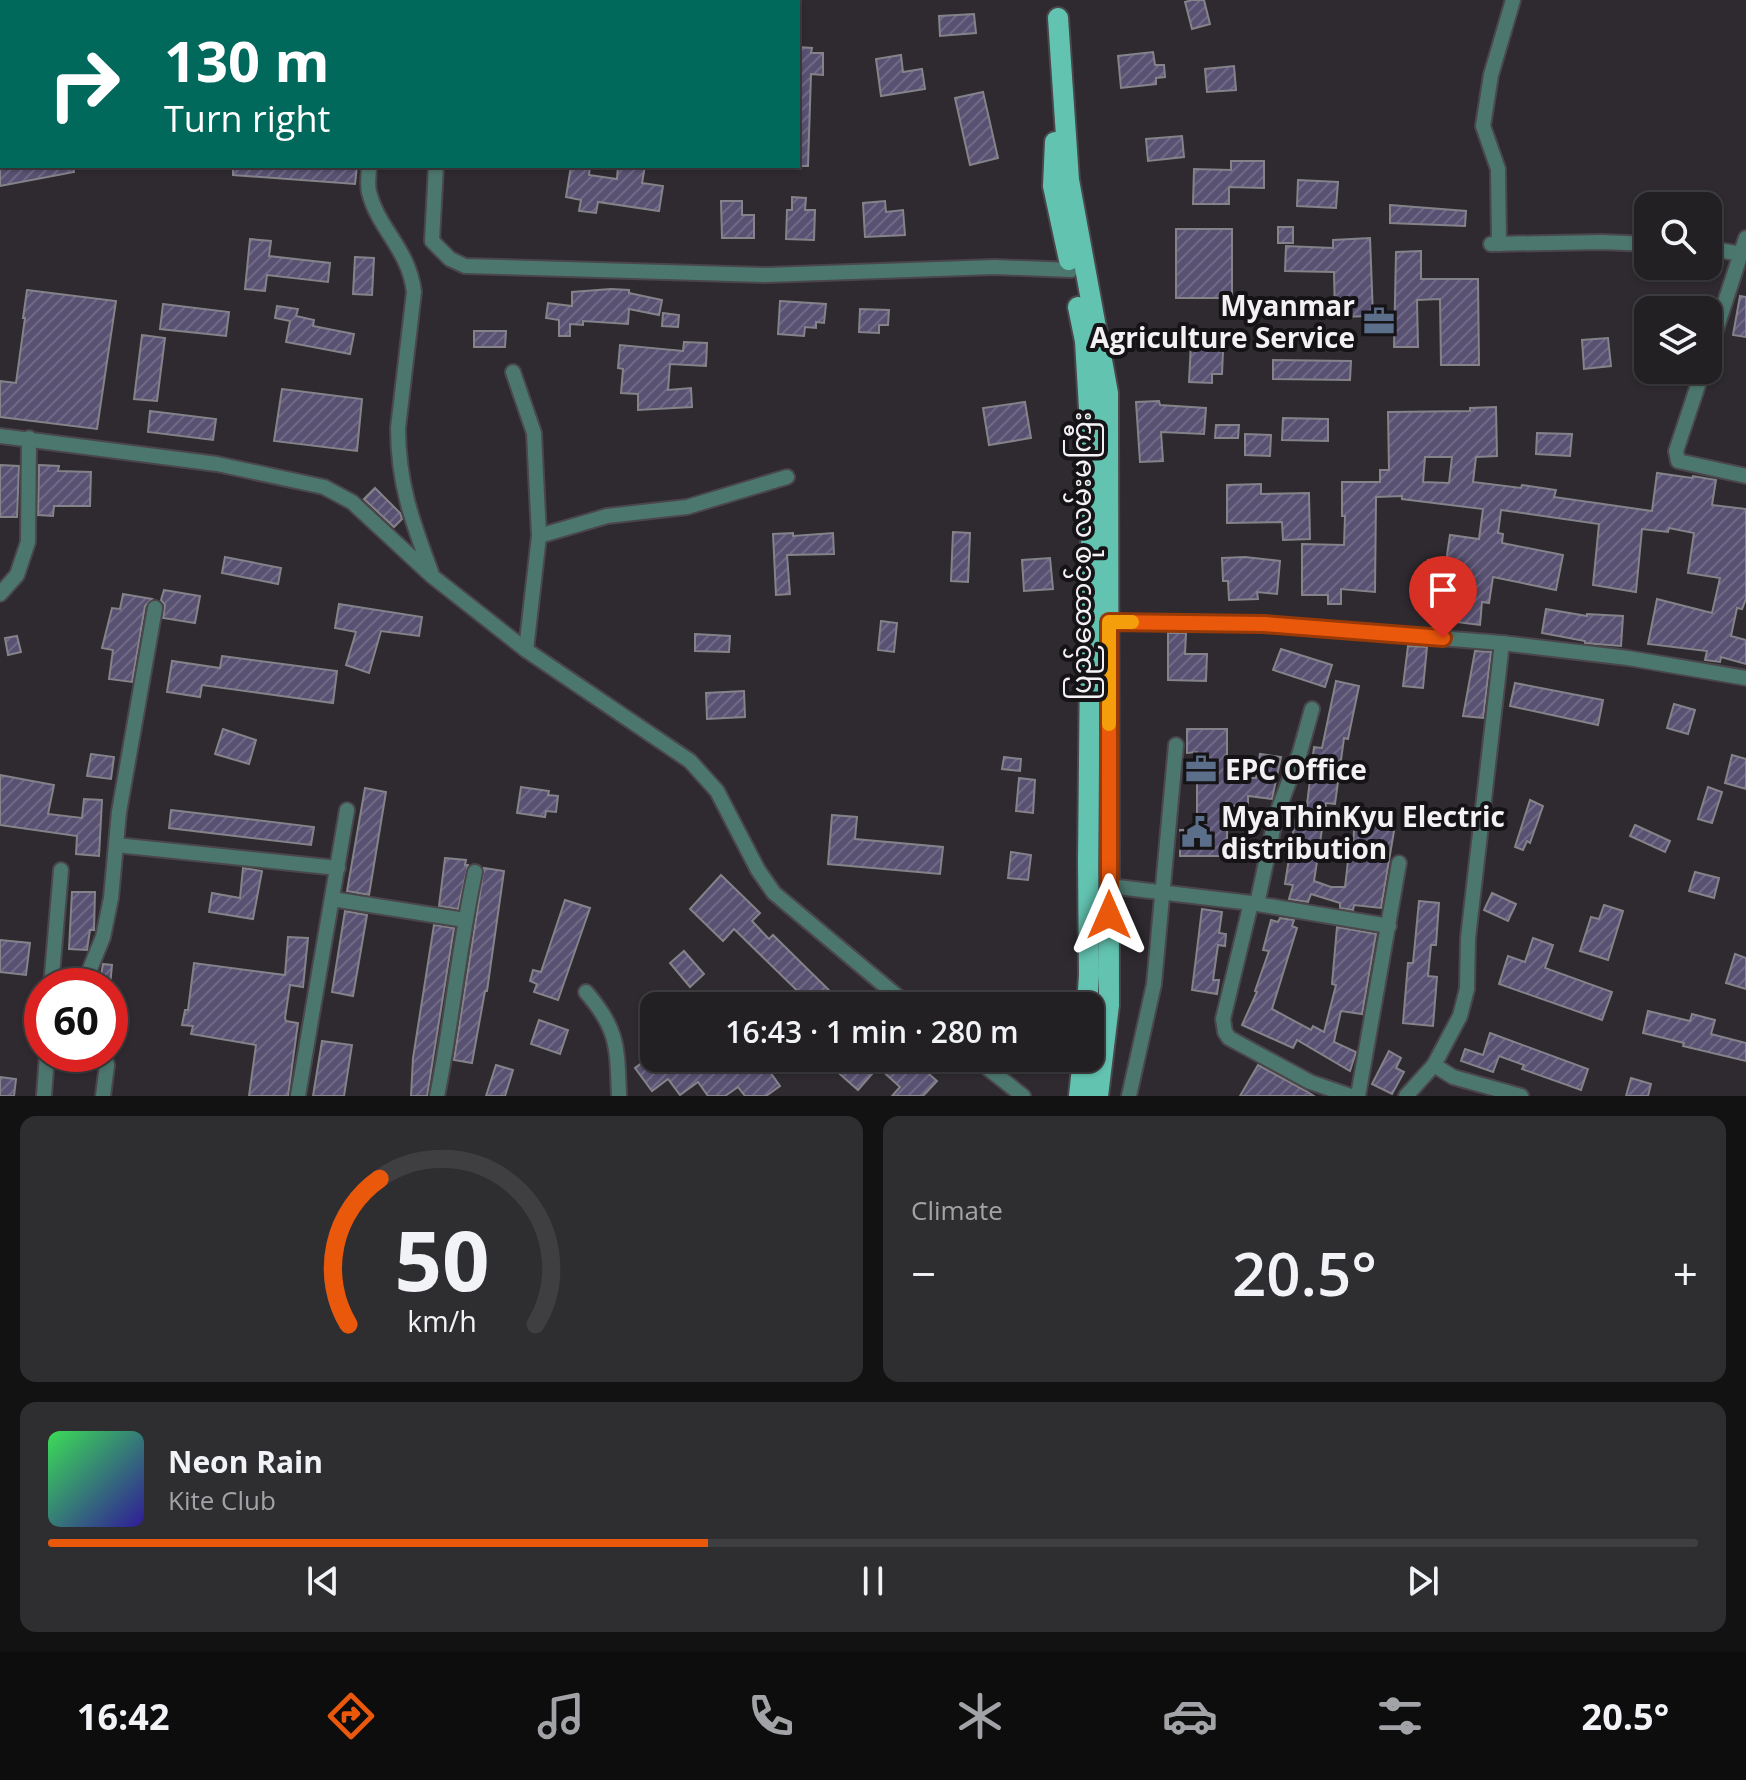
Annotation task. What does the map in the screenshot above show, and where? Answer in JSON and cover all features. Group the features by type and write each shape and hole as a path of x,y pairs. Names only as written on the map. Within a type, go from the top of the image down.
{"main road":[{"path":"1060,9 1053,186 1085,341 1092,459 1087,992"},
{"name":"ပြည်ထောင်စု လမ်းမကြီး","path":"1060,9 1069,180 1108,393 1109,1005 1098,1096"},
{"path":"1079,1096 1082,1072"}],"street":[{"path":"1513,0 1491,75 1483,126 1498,169 1495,244 1634,243"},
{"path":"369,168 369,192 405,257 412,276 414,292 398,451 401,481 432,576"},
{"path":"436,168 432,241 450,259 465,266 766,275 995,267 1071,270"},
{"path":"1722,246 1745,243 1722,312"},
{"path":"513,372 534,433 539,536 526,650"},
{"path":"1698,384 1676,451 1678,461 1746,476"},
{"path":"0,436 217,464 324,487 352,502 432,576 526,650 690,761 717,791 758,870 774,893 892,992"},
{"path":"0,594 17,575 28,542 29,438"},
{"path":"539,536 607,516 687,507 787,477"},
{"path":"90,968 109,911 119,812 155,608"},
{"path":"1109,622 1264,624 1502,643 1628,658 1746,678"},
{"path":"1406,1096 1434,1065 1460,1016 1467,989 1468,938 1502,643"},
{"path":"1312,709 1276,816 1223,1019 1229,1038 1310,1082 1351,1096"},
{"path":"1129,1096 1154,984 1176,745"},
{"path":"298,1096 347,810"},
{"path":"116,845 338,868"},
{"path":"1358,1096 1399,863"},
{"path":"53,968 61,870"},
{"path":"437,1096 475,872"},
{"path":"1109,886 1254,904 1389,926"},
{"path":"332,899 465,920"},
{"path":"586,992 605,1014 617,1043 619,1096"},
{"path":"1434,1065 1453,1077 1521,1096"},
{"path":"44,1096 46,1072"},
{"path":"103,1096 106,1072"},
{"path":"993,1072 1023,1096"}],"building":[{"path":"1204,0 1210,24 1192,29 1185,2"},
{"path":"974,14 976,33 940,36 939,16"},
{"path":"800,47 812,48 811,53 823,53 823,75 811,74 808,166 800,166"},
{"path":"1153,52 1155,65 1164,65 1165,77 1156,78 1156,84 1121,88 1118,56"},
{"path":"901,55 903,72 922,69 925,89 881,96 876,59"},
{"path":"1234,66 1236,90 1207,92 1205,69"},
{"path":"983,92 998,158 970,165 955,98"},
{"path":"1182,136 1184,157 1148,161 1146,139"},
{"path":"1231,161 1264,161 1264,188 1229,187 1229,204 1193,204 1194,169 1231,170"},
{"path":"0,168 73,168 74,172 0,186"},
{"path":"233,168 357,168 355,184 233,175"},
{"path":"571,168 590,168 589,175 617,179 618,168 645,168 642,183 663,186 659,211 598,202 596,213 579,211 581,200 566,197"},
{"path":"1298,180 1338,182 1336,208 1297,206"},
{"path":"792,197 806,198 805,210 815,210 814,240 786,239 787,210 792,210"},
{"path":"721,201 742,201 742,215 754,215 754,238 722,238"},
{"path":"885,201 886,212 903,210 905,235 865,237 863,203"},
{"path":"1390,205 1466,211 1465,226 1390,223"},
{"path":"1278,227 1293,227 1293,243 1278,243"},
{"path":"1176,229 1232,229 1232,298 1176,298"},
{"path":"1370,238 1373,316 1335,317 1334,272 1285,271 1286,246 1333,248 1333,240"},
{"path":"250,239 271,241 269,256 330,263 328,282 267,275 265,291 245,289"},
{"path":"1421,251 1421,279 1478,279 1479,365 1441,365 1440,299 1417,300 1418,347 1394,347 1396,252"},
{"path":"355,257 374,258 372,295 353,294"},
{"path":"27,290 116,301 97,429 0,417 0,381 16,383"},
{"path":"629,290 629,293 662,300 659,315 629,309 628,324 583,321 583,325 570,324 570,336 559,336 559,320 546,318 548,303 572,306 572,292"},
{"path":"1740,296 1746,297 1746,337 1733,335"},
{"path":"780,301 826,304 824,323 816,322 816,328 805,327 804,336 778,334"},
{"path":"163,304 229,312 226,336 160,329"},
{"path":"277,306 298,309 296,316 314,320 313,326 354,334 350,354 286,342 290,321 275,318"},
{"path":"860,309 889,310 888,325 879,325 879,333 859,332"},
{"path":"663,313 679,315 678,327 662,326"},
{"path":"474,331 506,331 505,347 474,347"},
{"path":"142,335 165,338 157,401 134,399"},
{"path":"1608,338 1611,366 1584,369 1582,340"},
{"path":"684,342 707,343 706,366 670,364 668,390 691,388 692,407 638,410 638,394 621,393 623,369 618,368 620,345 683,351"},
{"path":"1191,343 1214,344 1214,351 1223,351 1222,374 1212,374 1212,383 1189,382"},
{"path":"1273,360 1351,361 1350,380 1273,379"},
{"path":"282,389 362,399 357,451 274,441"},
{"path":"1159,401 1160,405 1206,408 1204,434 1161,432 1163,461 1140,462 1136,402"},
{"path":"1025,402 1031,438 989,445 983,408"},
{"path":"1496,407 1497,456 1476,457 1473,482 1556,490 1554,497 1652,511 1657,473 1716,480 1712,505 1746,509 1746,599 1742,609 1737,608 1731,636 1746,640 1746,664 1721,657 1720,662 1705,660 1707,651 1648,644 1657,599 1712,613 1720,578 1688,573 1694,533 1669,528 1668,532 1642,529 1636,592 1593,585 1599,524 1501,510 1498,533 1503,534 1502,543 1563,555 1556,590 1493,577 1489,603 1482,602 1480,625 1456,622 1459,598 1417,594 1418,582 1425,583 1428,560 1446,562 1450,535 1479,539 1483,509 1402,499 1402,496 1376,497 1375,592 1341,589 1341,604 1328,604 1328,595 1302,595 1302,544 1344,545 1342,482 1380,482 1380,470 1389,470 1388,412 1470,411 1470,408","holes":["1425,457 1452,457 1449,483 1423,482"]},
{"path":"150,411 216,419 213,440 148,432"},
{"path":"1283,418 1328,419 1328,441 1282,440"},
{"path":"1216,425 1239,425 1238,438 1215,438"},
{"path":"1537,433 1572,434 1570,456 1536,454"},
{"path":"1245,434 1271,435 1270,456 1245,455"},
{"path":"0,465 19,466 17,517 0,517"},
{"path":"39,465 59,466 58,471 91,472 90,506 54,506 53,516 38,515"},
{"path":"1261,484 1261,494 1309,493 1310,539 1283,540 1282,522 1227,523 1227,485"},
{"path":"375,488 400,513 402,519 394,527 364,499"},
{"path":"953,532 970,533 968,582 951,581"},
{"path":"793,533 793,536 833,533 834,554 787,555 790,594 776,595 773,534"},
{"path":"225,557 281,568 278,584 222,573"},
{"path":"1050,558 1053,589 1024,591 1022,560"},
{"path":"1222,558 1280,561 1277,594 1257,592 1258,599 1229,600 1228,581 1223,581"},
{"path":"164,590 200,596 195,623 163,618 165,605 161,600"},
{"path":"123,594 152,599 145,606 132,682 109,679 113,650 102,648 112,608 120,609"},
{"path":"339,604 422,617 419,636 381,631 369,673 346,665 356,632 335,628"},
{"path":"1546,609 1587,616 1623,616 1621,646 1585,643 1542,633"},
{"path":"881,621 897,623 894,652 878,650"},
{"path":"1168,633 1186,633 1185,654 1207,654 1206,681 1168,680"},
{"path":"695,634 730,636 729,652 695,651"},
{"path":"17,636 21,652 8,655 5,638"},
{"path":"1408,646 1427,647 1423,688 1403,686"},
{"path":"1281,649 1332,665 1325,687 1273,670"},
{"path":"1475,651 1491,652 1483,718 1463,716"},
{"path":"222,656 337,671 333,703 202,685 200,697 167,692 172,661 220,668"},
{"path":"1336,681 1359,686 1348,739 1344,738 1335,804 1326,803 1314,881 1331,887 1345,887 1348,861 1352,861 1355,816 1395,825 1381,908 1354,905 1353,910 1340,908 1340,903 1311,894 1308,902 1289,899 1293,885 1285,884 1295,820 1305,821 1314,747 1322,748"},
{"path":"1515,683 1603,700 1598,725 1510,706"},
{"path":"744,691 745,717 707,719 706,693"},
{"path":"1674,704 1695,710 1688,734 1667,728"},
{"path":"223,729 256,740 249,764 215,754"},
{"path":"1187,729 1227,729 1227,778 1256,778 1260,754 1281,757 1272,799 1248,796 1248,806 1227,806 1227,856 1180,856 1180,830 1197,830 1197,752 1187,753"},
{"path":"91,754 114,757 111,779 87,776"},
{"path":"1732,755 1746,759 1746,789 1725,783"},
{"path":"1004,757 1021,759 1020,771 1002,769"},
{"path":"0,775 54,785 48,814 82,818 84,799 102,800 99,856 76,854 77,836 0,825"},
{"path":"1019,778 1035,780 1033,813 1016,811"},
{"path":"521,787 549,791 548,795 558,796 556,812 546,811 545,817 517,813"},
{"path":"1708,787 1722,792 1712,823 1698,819"},
{"path":"365,788 386,792 369,895 347,891"},
{"path":"1530,800 1543,806 1530,843 1527,841 1523,850 1515,847"},
{"path":"171,810 314,827 311,845 169,828"},
{"path":"832,815 857,817 855,839 943,847 940,874 828,864"},
{"path":"1635,825 1670,841 1665,852 1630,836"},
{"path":"1011,852 1031,855 1028,880 1008,878"},
{"path":"445,858 466,860 465,865 468,865 458,909 439,906"},
{"path":"243,868 262,871 253,919 209,912 212,893 240,898"},
{"path":"484,868 504,871 487,991 472,1063 454,1060"},
{"path":"1695,872 1719,878 1714,898 1689,891"},
{"path":"721,875 760,913 752,921 769,939 773,935 831,992 799,992 734,929 723,941 690,909"},
{"path":"72,892 95,892 94,930 90,930 87,950 69,949"},
{"path":"1492,893 1516,904 1508,921 1484,910"},
{"path":"565,900 590,908 558,1000 534,992 537,984 530,981 533,970 541,972"},
{"path":"1419,901 1439,903 1436,945 1431,945 1428,976 1437,977 1433,1026 1403,1023 1408,963 1413,963"},
{"path":"1604,905 1623,911 1608,960 1580,951 1591,917 1599,919"},
{"path":"1202,909 1222,912 1219,933 1226,934 1225,946 1218,945 1213,980 1219,980 1217,994 1192,990"},
{"path":"345,911 367,915 353,996 332,992"},
{"path":"1280,918 1294,920 1292,926 1297,928 1272,1009 1311,1030 1313,1026 1324,1032 1336,985 1332,984 1337,927 1376,934 1362,1014 1341,1011 1334,1042 1356,1052 1350,1071 1297,1040 1293,1048 1242,1025 1257,992 1269,951 1263,950 1271,920 1278,922"},
{"path":"434,925 454,928 427,1096 411,1096 413,1058"},
{"path":"288,937 308,938 303,987 290,985 285,1018 286,1021 298,1023 288,1096 249,1096 256,1045 191,1034 193,1026 182,1025 185,1010 188,1010 194,963 285,975"},
{"path":"1533,938 1553,945 1545,968 1612,992 1602,1020 1499,984 1508,956 1525,962"},
{"path":"0,940 30,943 24,975 0,972"},
{"path":"684,951 704,974 690,987 670,963"},
{"path":"1735,954 1746,958 1746,989 1726,983"},
{"path":"1648,1011 1690,1021 1692,1014 1715,1020 1711,1034 1746,1043 1746,1061 1643,1033"},
{"path":"539,1020 568,1030 560,1054 531,1044"},
{"path":"1490,1033 1588,1069 1581,1090 1522,1069 1524,1065 1499,1056 1493,1072 1461,1061 1465,1049 1483,1055"},
{"path":"322,1041 352,1045 344,1096 313,1096"},
{"path":"1389,1051 1401,1058 1396,1068 1404,1072 1392,1094 1372,1084"},
{"path":"640,1064 640,1072 770,1072 780,1086 766,1096 745,1096 738,1087 725,1096 708,1096 698,1082 680,1095 668,1079 652,1091 635,1068"},
{"path":"496,1065 513,1070 505,1096 486,1096"},
{"path":"1258,1065 1306,1091 1314,1096 1240,1096"},
{"path":"837,1072 874,1072 858,1090"},
{"path":"884,1072 927,1072 937,1081 923,1096 892,1096 900,1087"},
{"path":"0,1077 16,1079 14,1096 0,1096"},
{"path":"1631,1078 1651,1084 1648,1096 1626,1096"}],"slow traffic":[{"path":"1109,724 1109,622 1132,622"}],"place":[{"name":"Myanmar Agriculture Service","path":"1379,321"},
{"name":"EPC Office","path":"1201,769"},
{"name":"MyaThinKyu Electric distribution","path":"1197,832"}],"route":[{"path":"1109,915 1109,622 1264,624 1443,638"}]}
